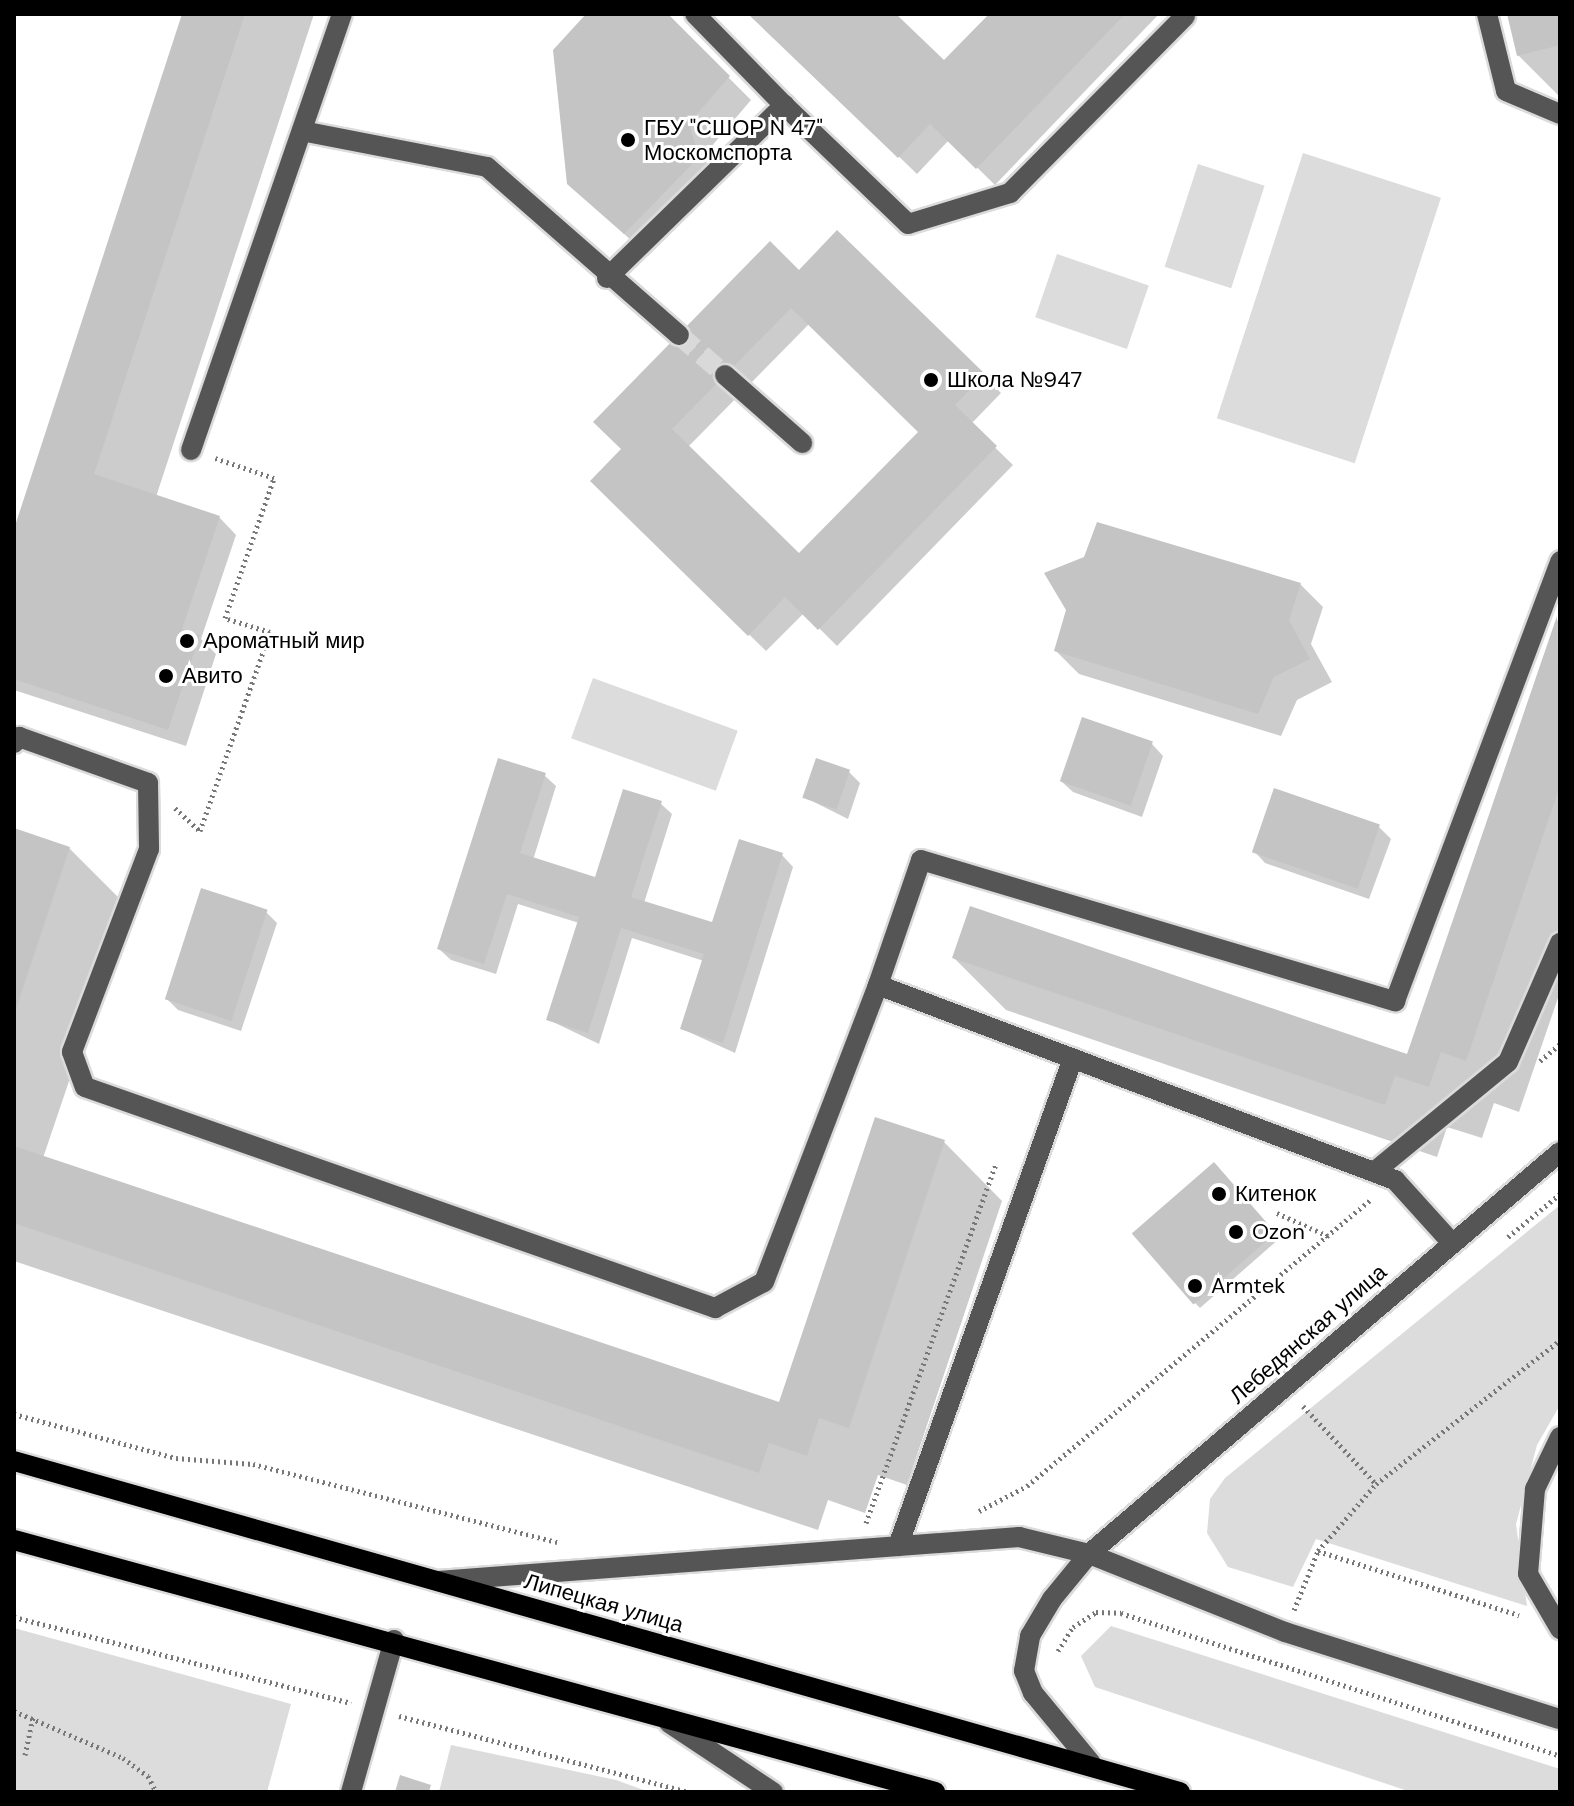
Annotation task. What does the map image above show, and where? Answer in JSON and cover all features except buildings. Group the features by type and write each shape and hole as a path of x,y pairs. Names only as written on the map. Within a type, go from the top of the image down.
{"main road":[{"name":"Липецкая улица","path":"14,1461 1091,1763 1180,1792"},
{"path":"14,1540 394,1640 935,1792"}],"street":[{"path":"191,450 342,14"},
{"path":"695,14 908,224 1010,193 1185,16"},
{"path":"1487,14 1506,91 1560,114"},
{"path":"607,278 784,105"},
{"path":"302,131 487,167 607,278 679,335"},
{"path":"725,375 802,443"},
{"path":"16,738 148,783 149,849 72,1052 85,1087 715,1308 764,1282 878,985 921,860 1395,1001 1555,588 1560,561"},
{"path":"1374,1172 1508,1062 1560,943"},
{"path":"878,985 1395,1180 1451,1242"},
{"path":"898,1538 1073,1058"},
{"name":"Лебедянская улица","path":"1091,1763 1033,1693 1024,1671 1030,1636 1089,1554 1560,1152"},
{"path":"1556,1627 1528,1574 1535,1489 1560,1437"},
{"path":"438,1581 898,1538 1019,1537 1089,1554 1285,1632 1560,1719"},
{"path":"351,1792 394,1640"},
{"path":"648,1710 773,1792"}],"path":[{"path":"148,783 200,831 270,632 225,618 274,478 191,450"},
{"path":"1536,1064 1560,1044"},
{"path":"898,1538 862,1531 996,1163"},
{"path":"963,1516 1027,1486 1395,1180"},
{"path":"1277,1213 1328,1236"},
{"path":"1556,1627 1318,1551 1376,1484 1560,1340"},
{"path":"1300,1403 1376,1484"},
{"path":"14,1414 176,1458 253,1464 562,1543"},
{"path":"1056,1660 1073,1627 1096,1612 1121,1613 1560,1756"},
{"path":"14,1711 123,1758 148,1776 156,1792"},
{"path":"25,1755 33,1717"}],"shaded area":[{"path":"1303,153 1441,198 1355,463 1217,418"},
{"path":"1198,164 1265,186 1231,288 1165,267"},
{"path":"1057,254 1149,286 1127,349 1035,317"},
{"path":"593,678 738,731 716,791 571,738"},
{"path":"1560,1205 1560,1405 1537,1445 1516,1524 1527,1606 1316,1539 1293,1587 1228,1567 1207,1533 1210,1499 1225,1478"},
{"path":"1111,1626 1560,1769 1560,1792 1411,1792 1095,1687 1081,1656"},
{"path":"14,1628 291,1704 267,1792 14,1792"},
{"path":"451,1745 616,1780 649,1792 439,1792"}],"tunnel":[{"path":"679,335 725,375"}],"place":[{"name":"ГБУ \"СШОР N 47\" Москомспорта","path":"628,140"},
{"name":"Школа №947","path":"931,380"},
{"name":"Ароматный мир","path":"187,641"},
{"name":"Авито","path":"166,676"},
{"name":"Китенок","path":"1219,1194"},
{"name":"Ozon","path":"1236,1232"},
{"name":"Armtek","path":"1195,1286"}]}
